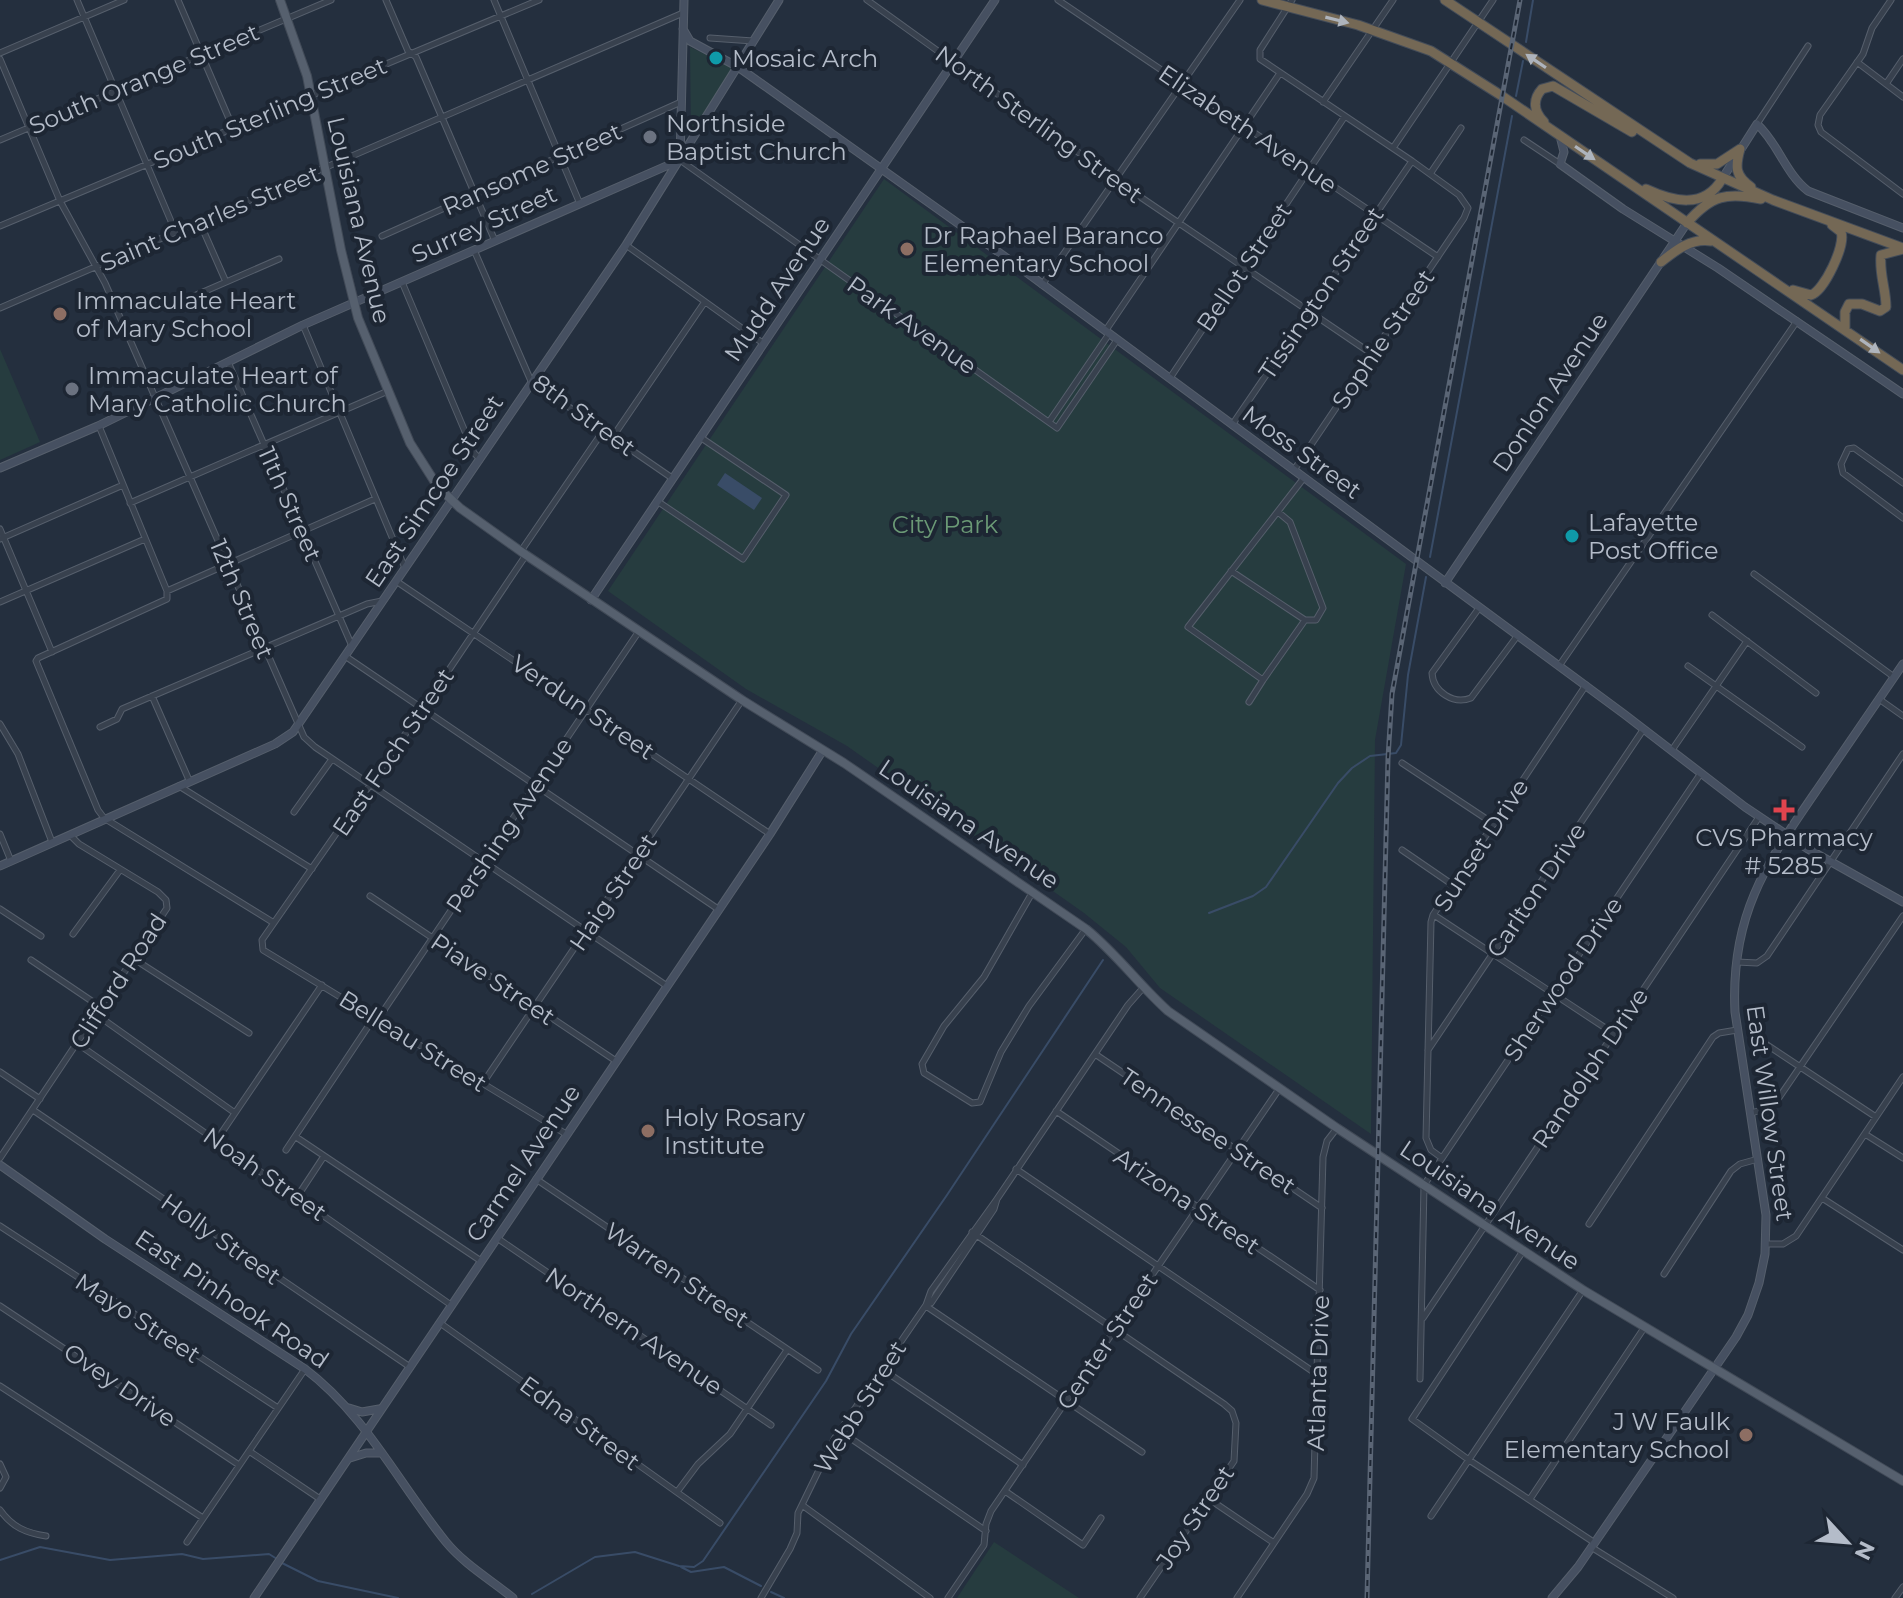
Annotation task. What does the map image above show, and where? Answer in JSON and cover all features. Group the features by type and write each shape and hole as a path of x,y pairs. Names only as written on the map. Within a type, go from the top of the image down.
{"highway":[{"path":"1262,0 1290,4 1431,51 1903,370"},
{"path":"1445,0 1690,163 1763,196 1903,249"},
{"path":"1560,136 1539,117 1535,106 1538,94 1547,87 1559,87 1620,126 1657,143"},
{"path":"1690,163 1717,164 1740,149"},
{"path":"1740,149 1735,166 1738,176 1763,196"},
{"path":"1621,177 1664,197 1688,201 1708,194 1722,179"},
{"path":"1687,223 1707,203 1736,195 1803,211"},
{"path":"1782,287 1811,295 1820,291 1840,251 1843,237 1836,228 1817,217"},
{"path":"1661,262 1680,244 1698,239 1715,242"},
{"path":"1845,329 1845,312 1849,304 1862,304 1880,311 1886,307 1886,292 1879,271 1881,255 1903,249"}],"main road":[{"name":"Louisiana Avenue","path":"280,0 311,96 354,304 419,460 451,501 591,600 823,750 1086,929 1109,949 1143,988 1181,1021 1279,1089 1583,1290 1903,1481"},
{"path":"680,160 684,0"},
{"name":"Mudd Avenue","path":"591,600 995,0"},
{"name":"East Simcoe Street","path":"0,866 275,744 298,725 626,245 776,2"},
{"name":"Moss Street","path":"683,29 690,41 738,67 1042,285 1586,685 1759,817 1903,902"},
{"path":"1722,179 1757,124 1766,132 1797,182 1808,191 1903,228"},
{"path":"1560,136 1564,152 1560,164 1903,394"},
{"name":"Surrey Street","path":"0,468 98,426 303,325 680,160"},
{"path":"1680,244 1687,223"},
{"name":"Donlon Avenue","path":"1445,583 1661,262"},
{"name":"East Willow Street","path":"1552,1598 1593,1545 1748,1315 1763,1269 1766,1244 1766,1215 1734,998 1736,962 1749,903 1785,835 1903,664"},
{"name":"Carmel Avenue","path":"254,1598 770,834 823,750"},
{"name":"East Pinhook Road","path":"0,1165 305,1369 347,1407 456,1553 513,1598"},
{"path":"347,1407 362,1412 381,1408"},
{"path":"348,1458 382,1453"}],"street":[{"path":"77,0 176,233"},
{"path":"0,56 124,0"},
{"path":"178,0 233,128"},
{"name":"South Orange Street","path":"0,140 331,0"},
{"path":"386,0 408,51 416,57 495,241"},
{"path":"494,0 580,204"},
{"name":"South Sterling Street","path":"0,226 539,0"},
{"name":"North Sterling Street","path":"867,0 1116,179 1372,354"},
{"name":"Elizabeth Avenue","path":"1058,0 1438,258"},
{"path":"1042,285 1240,0"},
{"path":"1323,102 1393,0"},
{"path":"1393,148 1493,0"},
{"path":"1891,0 1876,21 1857,62 1820,115 1818,125 1821,132 1903,194"},
{"path":"1290,4 1258,54 1261,61 1430,174 1461,128"},
{"name":"Saint Charles Street","path":"0,308 683,13"},
{"path":"710,38 754,41"},
{"path":"1757,124 1808,46"},
{"name":"12th Street","path":"0,56 60,201 97,267 307,740 667,986"},
{"path":"1886,84 1903,59"},
{"path":"1857,62 1903,97"},
{"path":"1117,340 1057,428 1049,422 1178,222 1280,73"},
{"name":"Ransome Street","path":"382,236 681,102"},
{"name":"Bellot Street","path":"1169,379 1345,116"},
{"path":"1524,140 1560,164"},
{"name":"Park Avenue","path":"680,160 1049,422"},
{"name":"Tissington Street","path":"1231,425 1412,161"},
{"name":"Sophie Street","path":"1293,471 1464,218 1468,205 1430,174"},
{"path":"200,223 226,282"},
{"path":"626,245 764,344"},
{"name":"8th Street","path":"474,250 532,383 672,478"},
{"path":"187,299 279,259"},
{"path":"402,282 474,453 480,459"},
{"path":"612,438 704,303"},
{"path":"1559,666 1797,321"},
{"path":"303,325 405,568"},
{"name":"11th Street","path":"228,362 352,646"},
{"path":"130,503 388,391"},
{"path":"98,426 167,591 167,599 36,661 104,818 274,923"},
{"name":"East Foch Street","path":"261,947 262,940 422,710 603,431"},
{"path":"657,501 743,559 786,495 700,437"},
{"path":"1903,483 1854,448 1848,449 1842,459 1843,473 1903,518"},
{"path":"1263,680 1188,627 1303,479"},
{"path":"2,538 123,485"},
{"path":"167,591 375,499"},
{"path":"1231,571 1305,620 1316,620 1323,608 1290,522 1278,512"},
{"path":"0,529 52,652"},
{"path":"0,602 145,539"},
{"path":"1754,574 1894,677"},
{"name":"Verdun Street","path":"396,581 770,834"},
{"path":"100,727 117,719 122,709 367,604 383,601"},
{"path":"1479,608 1432,673 1435,686 1451,698 1458,701 1471,698 1518,635"},
{"path":"1712,615 1816,693"},
{"path":"1249,702 1305,620"},
{"name":"Pershing Avenue","path":"286,1150 639,631"},
{"path":"1672,750 1747,641"},
{"path":"345,656 718,909"},
{"path":"1688,666 1802,747"},
{"name":"Sunset Drive","path":"1442,1158 1427,1143 1427,1051 1433,915 1586,685"},
{"path":"152,696 189,780"},
{"path":"1879,699 1903,716"},
{"name":"Haig Street","path":"483,1083 742,700"},
{"path":"0,724 18,754 52,842"},
{"name":"Carlton Drive","path":"1427,1051 1644,729"},
{"path":"1736,962 1757,963 1767,956 1903,754"},
{"path":"294,812 332,759"},
{"path":"1402,763 1494,824"},
{"name":"Sherwood Drive","path":"1424,1185 1701,773"},
{"path":"178,785 312,869"},
{"name":"Randolph Drive","path":"1422,1319 1759,817"},
{"path":"0,834 11,861"},
{"name":"Clifford Road","path":"0,1158 161,920 167,904 158,892 79,844 70,834"},
{"path":"1402,850 1453,885"},
{"path":"73,934 120,870"},
{"path":"1032,893 984,977 944,1026 922,1064 922,1070 972,1103 980,1102 1001,1052 1029,1006 1086,929"},
{"name":"Piave Street","path":"370,896 616,1061"},
{"path":"0,909 41,936"},
{"path":"1433,915 1613,1033"},
{"path":"1751,1113 1771,1107 1903,916"},
{"name":"Belleau Street","path":"261,947 566,1134"},
{"path":"134,959 249,1033"},
{"path":"31,960 102,1008"},
{"path":"216,1141 322,985"},
{"name":"Webb Street","path":"761,1598 796,1537 797,1517 840,1431 926,1305 931,1291 974,1233 1128,1005 1143,988"},
{"path":"97,1015 235,1113"},
{"path":"1589,1224 1713,1037 1737,1030"},
{"path":"1755,1037 1876,1117"},
{"name":"Noah Street","path":"78,1044 451,1305"},
{"name":"Tennessee Street","path":"1095,1054 1322,1208"},
{"path":"0,1072 40,1099"},
{"path":"1766,1244 1783,1244 1794,1239 1903,1077"},
{"name":"Center Street","path":"948,1598 983,1549 988,1518 1005,1491 1279,1089"},
{"name":"Holly Street","path":"33,1110 410,1367"},
{"name":"Arizona Street","path":"1056,1111 1320,1290"},
{"name":"Atlanta Drive","path":"1237,1598 1307,1494 1314,1478 1324,1150 1337,1128"},
{"path":"1865,1134 1903,1158"},
{"path":"296,1137 481,1261"},
{"path":"297,1197 324,1156"},
{"path":"1664,1274 1731,1171 1740,1164 1758,1159"},
{"path":"1016,1169 1318,1375"},
{"name":"Warren Street","path":"536,1179 818,1370"},
{"path":"1420,1379 1424,1185"},
{"path":"1822,1198 1903,1250"},
{"name":"Mayo Street","path":"0,1226 278,1408"},
{"name":"Joy Street","path":"974,1233 1224,1404 1235,1418 1235,1458 1140,1598"},
{"name":"Northern Avenue","path":"497,1238 771,1425"},
{"path":"1524,1250 1412,1419 1673,1598"},
{"path":"1431,1516 1583,1290"},
{"path":"926,1305 1142,1452"},
{"name":"Ovey Drive","path":"0,1306 239,1465"},
{"name":"Edna Street","path":"440,1323 720,1523"},
{"path":"1530,1499 1645,1327"},
{"path":"677,1492 698,1464 730,1434 787,1350"},
{"path":"187,1542 305,1369"},
{"path":"882,1369 1023,1465"},
{"path":"0,1386 203,1518"},
{"path":"840,1431 986,1531"},
{"path":"249,1451 320,1499"},
{"path":"0,1464 6,1477 0,1488"},
{"path":"1005,1491 1083,1545 1101,1518"},
{"path":"1209,1499 1274,1543"},
{"path":"802,1505 930,1598"},
{"path":"0,1510 11,1523 28,1533 46,1536"},
{"path":"1895,1598 1903,1587"}],"green space":[{"path":"690,47 734,68 691,134"},
{"name":"City Park","path":"884,179 1406,564 1375,740 1371,1134 1160,988 1126,947 1084,913 847,746 746,689 608,591"},
{"path":"0,349 40,442 0,460"},
{"path":"994,1542 1079,1598 957,1598"}],"water":[{"path":"725,473 762,498 754,510 717,485"}],"waterway":[{"path":"1526,42 1533,0"},
{"path":"1516,96 1523,61"},
{"path":"1430,557 1512,116"},
{"path":"1209,913 1253,896 1266,887 1338,783 1352,768 1370,756 1396,753 1401,745 1408,675 1426,577"},
{"path":"532,1594 595,1557 635,1552 679,1566 694,1567 703,1561 826,1381 851,1334 1103,960"},
{"path":"0,1560 40,1547 110,1560 182,1554 203,1559 269,1554 277,1559"},
{"path":"282,1563 318,1581 398,1598"},
{"path":"681,1567 691,1572 724,1567 761,1586"},
{"path":"771,1592 784,1598"}],"railway":[{"path":"1367,1598 1392,694 1520,0"}],"place":[{"name":"Mosaic Arch","path":"716,58"},
{"name":"Northside Baptist Church","path":"650,137"},
{"name":"Dr Raphael Baranco Elementary School","path":"907,249"},
{"name":"Immaculate Heart of Mary School","path":"60,314"},
{"name":"Immaculate Heart of Mary Catholic Church","path":"72,389"},
{"name":"Lafayette Post Office","path":"1572,536"},
{"name":"CVS Pharmacy # 5285","path":"1784,810"},
{"name":"Holy Rosary Institute","path":"648,1131"},
{"name":"J W Faulk Elementary School","path":"1746,1435"}]}
